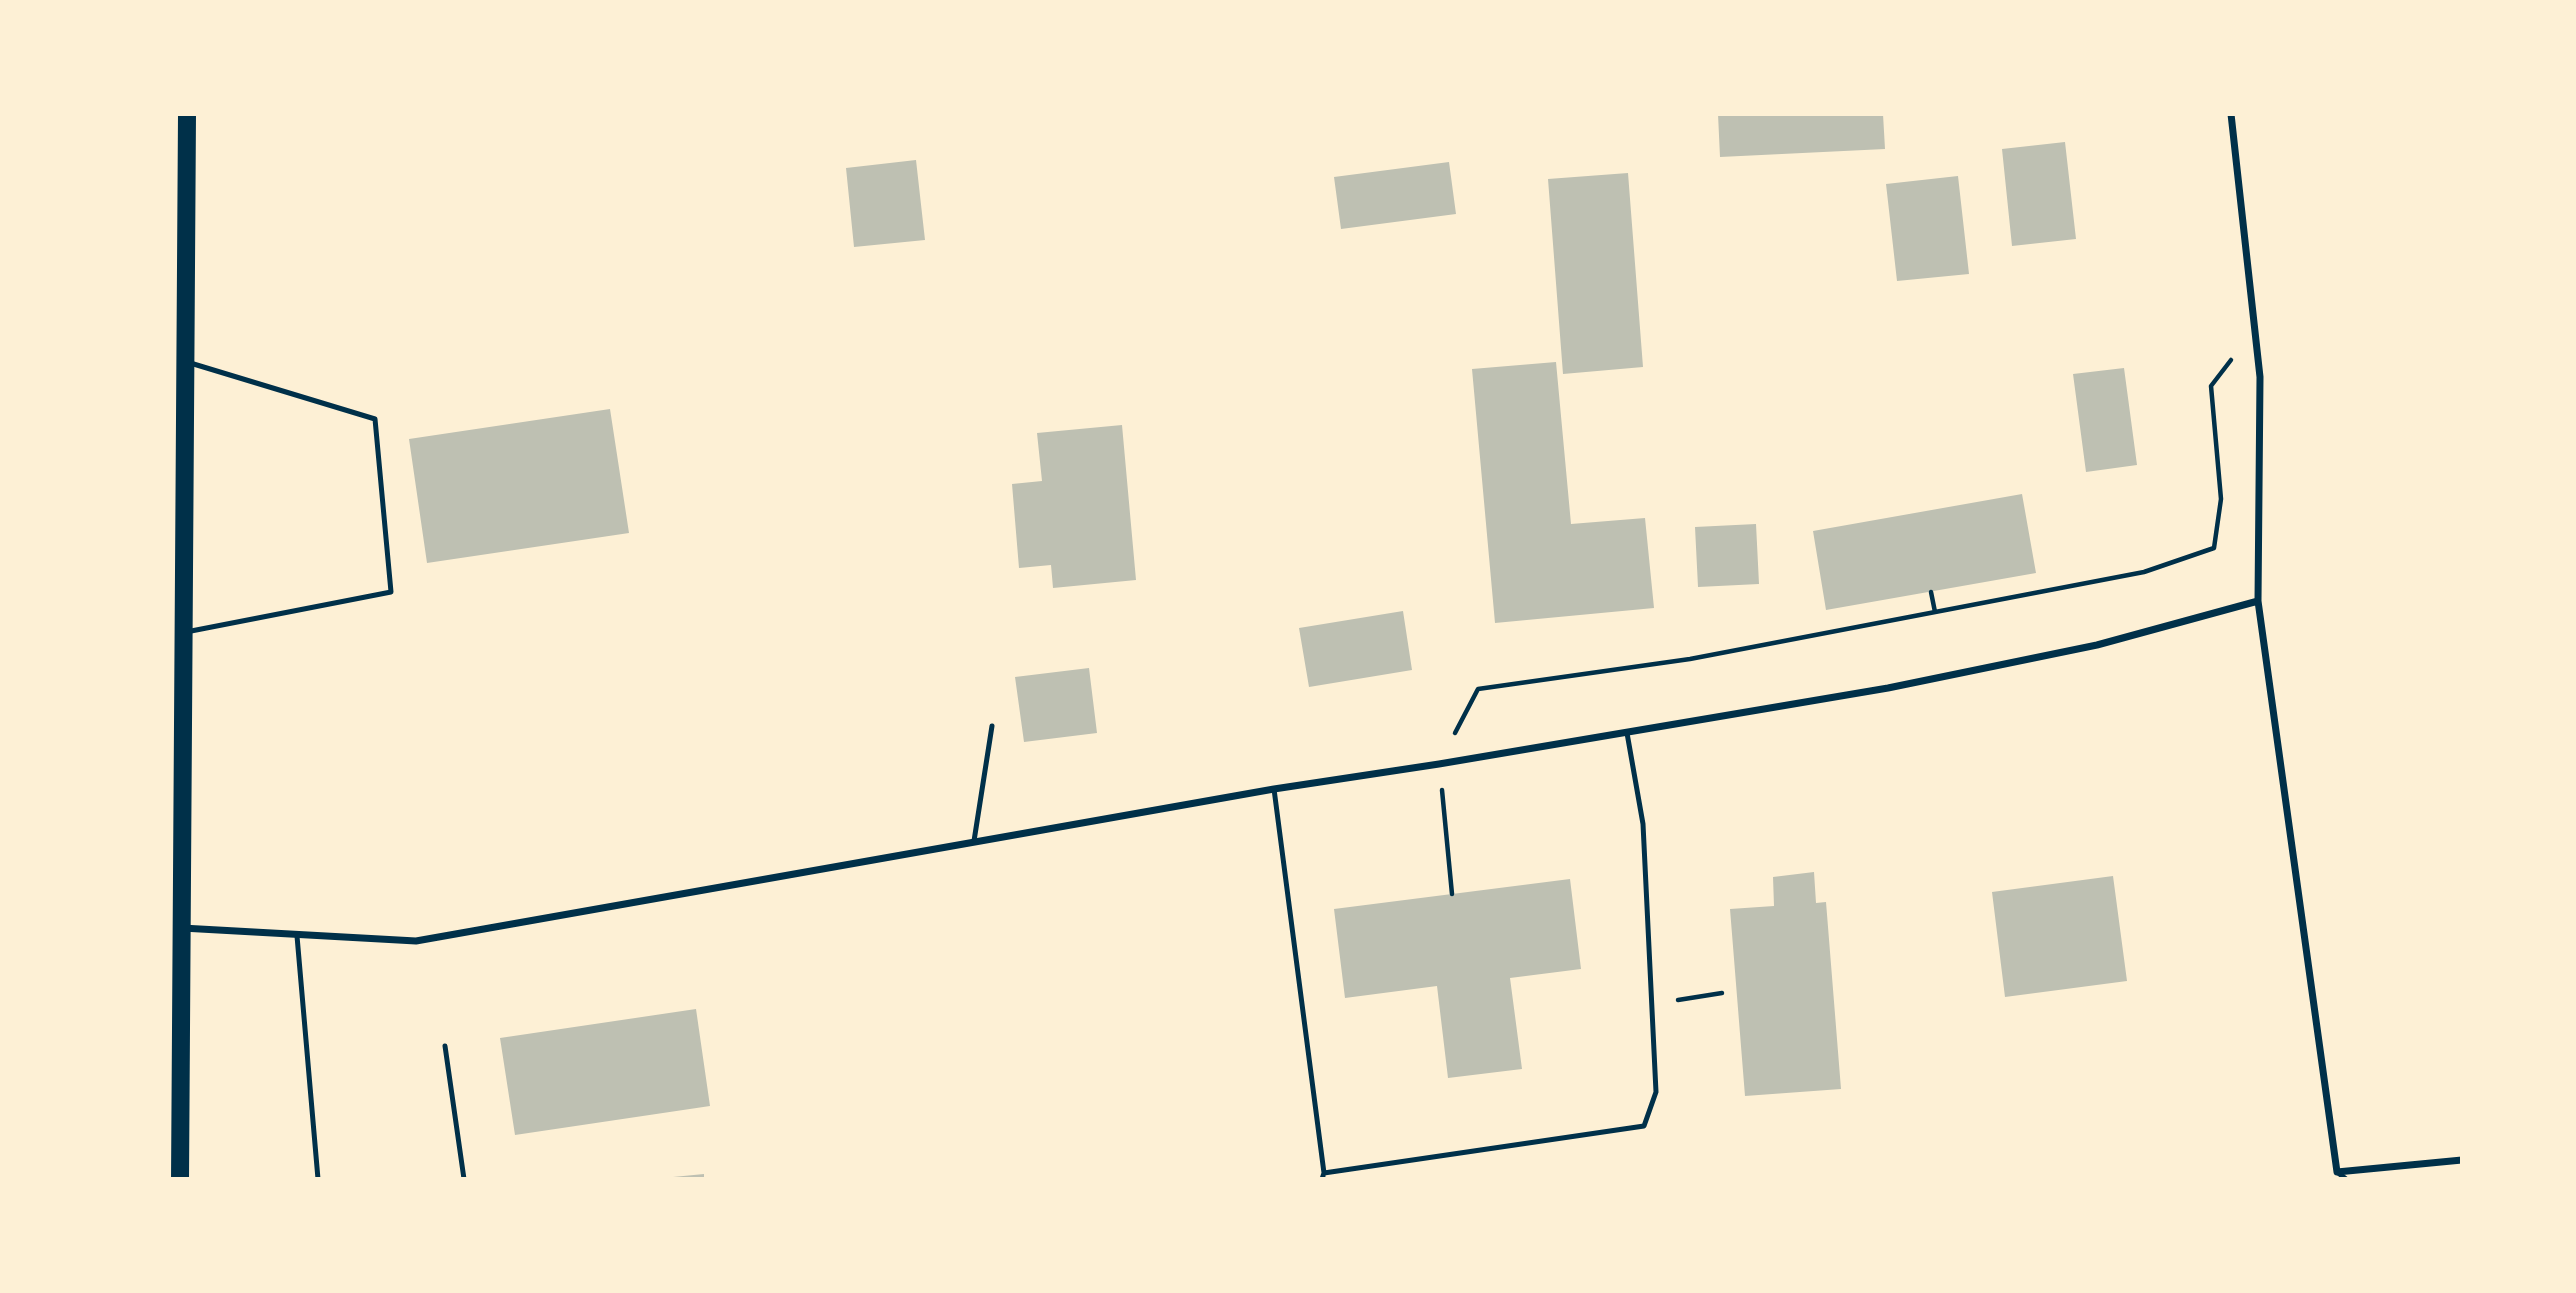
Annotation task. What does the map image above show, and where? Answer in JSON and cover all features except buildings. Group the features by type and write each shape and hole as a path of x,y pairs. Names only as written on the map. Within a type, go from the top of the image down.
{"main road":[{"path":"180,1179 187,114"}],"street":[{"path":"2231,114 2260,377 2258,601 2338,1176 2462,1160"},
{"path":"182,928 416,941 1275,789 1888,688 2097,645 2258,601"}],"lane":[{"path":"183,632 391,592 374,419 185,361"},
{"path":"974,841 992,726"},
{"path":"1275,789 1323,1176 1644,1126 1656,1092 1643,824 1627,733"},
{"path":"297,936 318,1179"},
{"path":"445,1046 464,1179"},
{"path":"2338,1176 2346,1179"}],"path":[{"path":"1452,894 1439,764 1478,689 1690,659 2144,572 2214,548 2221,499 2211,386 2255,329"},
{"path":"1931,592 1935,612"},
{"path":"1651,1004 1722,993"}]}
